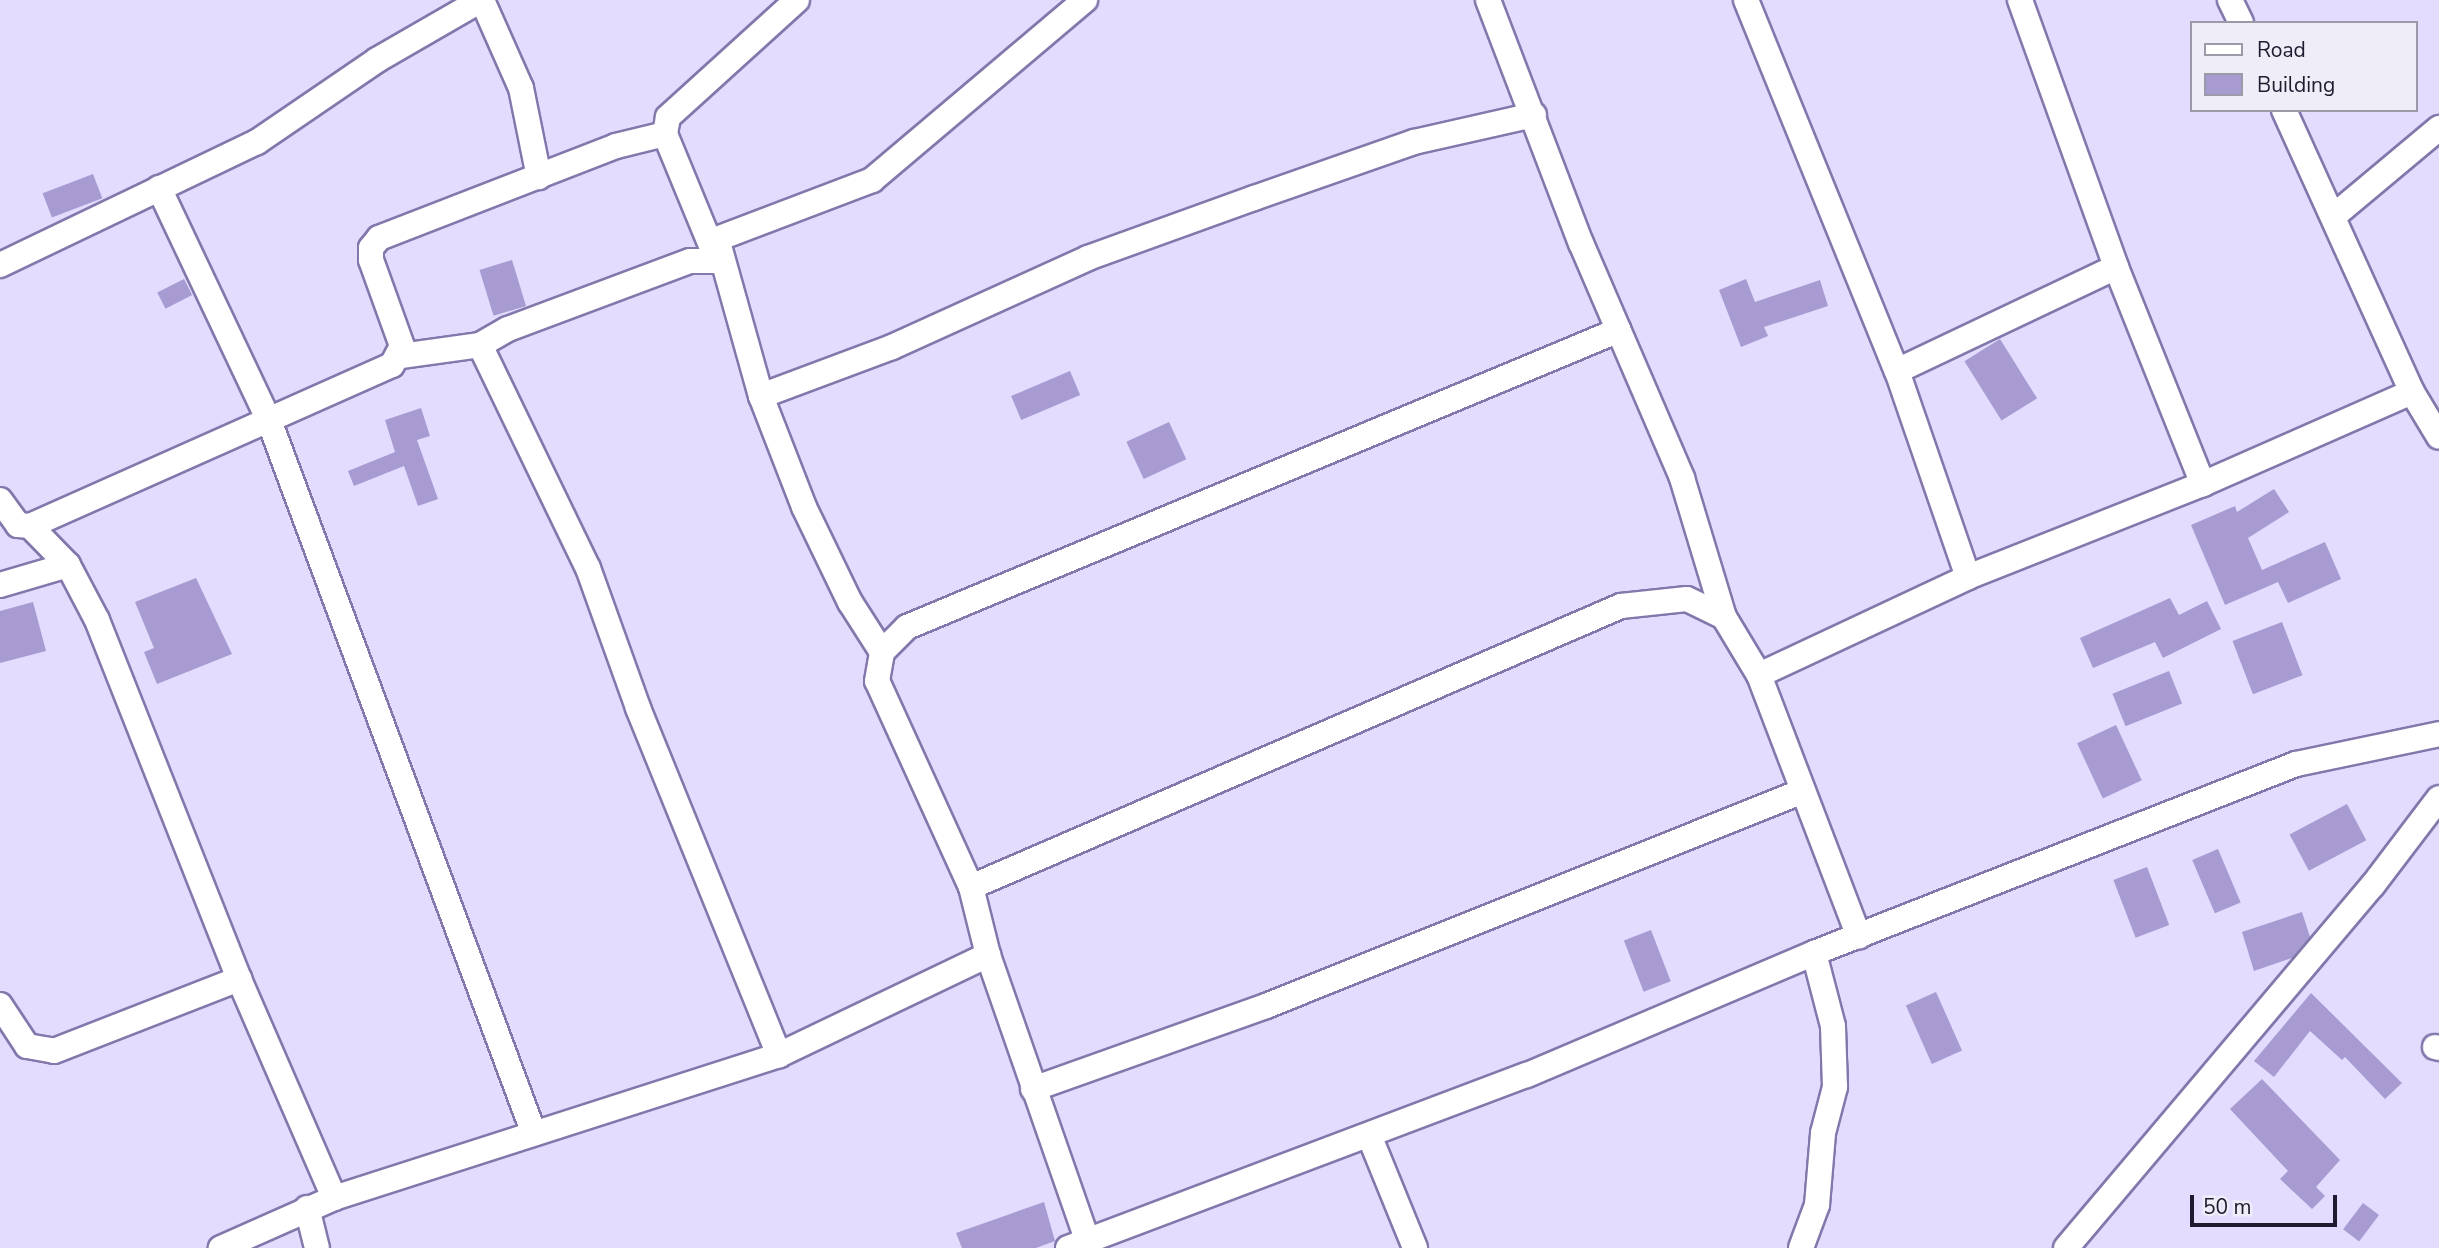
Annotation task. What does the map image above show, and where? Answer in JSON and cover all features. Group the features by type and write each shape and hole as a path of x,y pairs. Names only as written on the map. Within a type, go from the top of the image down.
{"street":[{"path":"0,265 257,142 377,61 482,0 521,88 539,177"},
{"path":"797,0 668,117 665,134 717,250 761,396 810,519 850,602 882,652"},
{"path":"0,500 18,525 30,526 270,423 401,356 480,345 508,329 717,250 872,180 1085,0"},
{"path":"1489,0 1619,330 1682,478 1724,617 1759,675 1859,937"},
{"path":"1746,0 1896,371 1968,577"},
{"path":"2020,0 2116,267 2203,484"},
{"path":"2230,0 2240,21"},
{"path":"2285,112 2335,215 2412,391 2439,436"},
{"path":"761,396 892,347 1088,258 1228,207 1414,142 1534,115"},
{"path":"2335,215 2439,128"},
{"path":"401,356 371,248 379,238 616,146 665,134"},
{"path":"159,188 270,423 534,1134"},
{"path":"1896,371 2116,267"},
{"path":"1619,330 907,627 882,652 877,681 971,887 988,955 1082,1246 1368,1135 1814,953 2296,764 2439,734"},
{"path":"480,345 588,568 638,708 779,1055"},
{"path":"1759,675 1968,577 2203,484 2412,391"},
{"path":"30,526 68,565 124,677 239,979 334,1198"},
{"path":"0,585 68,565"},
{"path":"971,887 1621,606 1687,599 1724,617"},
{"path":"1032,1089 1266,1006 1802,791"},
{"path":"2066,1248 2373,885 2439,798"},
{"path":"1801,1248 1818,1205 1823,1133 1835,1087 1833,1026 1814,953"},
{"path":"221,1248 334,1198 779,1055 988,955"},
{"path":"0,1005 27,1046 54,1051 239,979"},
{"path":"1368,1135 1415,1248"},
{"path":"307,1208 317,1248"}],"building":[{"path":"93,174 102,198 52,218 43,193"},
{"path":"512,260 526,306 494,316 479,270"},
{"path":"184,279 192,295 165,309 157,293"},
{"path":"1746,279 1755,302 1820,280 1828,306 1764,327 1768,336 1741,347 1719,290"},
{"path":"2000,339 2037,398 2001,421 1964,361"},
{"path":"1070,371 1080,395 1021,420 1011,396"},
{"path":"421,408 430,436 417,440 438,499 418,506 404,466 354,486 348,471 395,452 385,420"},
{"path":"1169,422 1186,459 1144,479 1126,442"},
{"path":"2274,489 2289,512 2248,538 2262,570 2325,542 2341,579 2288,603 2278,582 2225,605 2191,525 2235,506 2237,512"},
{"path":"196,578 232,654 157,684 144,652 154,648 135,602"},
{"path":"2170,598 2179,615 2207,601 2221,629 2163,658 2155,642 2093,668 2080,638"},
{"path":"33,602 46,651 0,663 0,611"},
{"path":"2282,622 2302,675 2253,694 2233,641"},
{"path":"2169,671 2182,703 2126,726 2112,694"},
{"path":"2116,725 2142,780 2103,798 2077,743"},
{"path":"2347,804 2366,840 2309,871 2290,835"},
{"path":"2218,849 2241,902 2215,913 2192,860"},
{"path":"2147,867 2169,925 2136,938 2113,880"},
{"path":"2302,912 2310,937 2292,958 2254,971 2242,932"},
{"path":"1651,930 1671,981 1644,992 1624,940"},
{"path":"1936,992 1962,1050 1932,1064 1906,1005"},
{"path":"2311,993 2402,1083 2385,1099 2345,1057 2342,1060 2310,1031 2274,1077 2254,1061"},
{"path":"2262,1079 2340,1160 2316,1187 2325,1196 2312,1209 2280,1179 2288,1171 2230,1109"},
{"path":"1044,1202 1055,1241 1036,1248 962,1248 956,1233"},
{"path":"2363,1203 2379,1215 2359,1241 2343,1229"}]}
